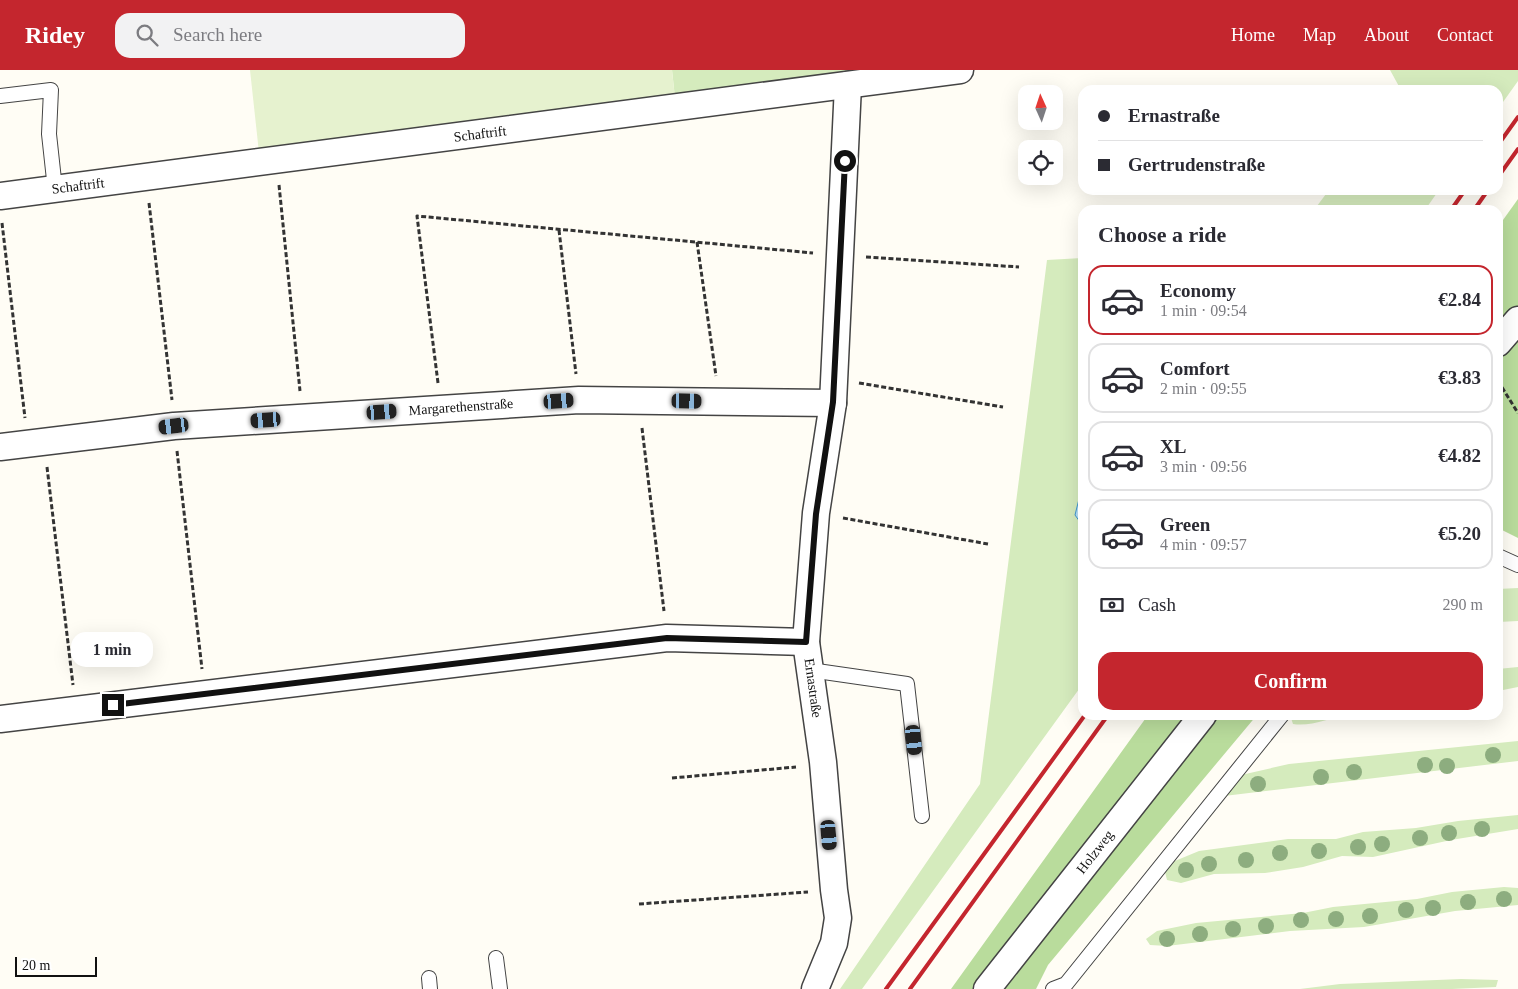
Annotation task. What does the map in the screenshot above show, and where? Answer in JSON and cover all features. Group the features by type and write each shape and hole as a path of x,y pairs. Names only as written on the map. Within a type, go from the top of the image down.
{"street":[{"name":"Schaftrift","path":"1,208 55,189 960,70"},
{"name":"Ernastraße","path":"815,989 834,943 838,918 823,762 806,642 816,514 834,391 848,85"},
{"path":"1503,338 1518,320"},
{"name":"Margarethenstraße","path":"0,447 174,426 302,417 579,400 719,401 834,391"},
{"path":"0,719 667,638 806,642"},
{"name":"Holzweg","path":"987,989 1199,720"}],"lane":[{"path":"0,96 51,90 48,134 55,189"},
{"path":"1503,558 1518,565"},
{"path":"810,670 907,684 922,816"},
{"path":"1053,989 1066,984 1278,720"},
{"path":"496,958 500,989"}],"path":[{"path":"276,160 302,417"},
{"path":"146,177 204,694"},
{"path":"1,208 76,710"},
{"path":"441,409 417,216 840,256 1019,266"},
{"path":"559,230 579,400"},
{"path":"697,242 719,401"},
{"path":"1503,388 1518,413"},
{"path":"834,391 1002,407"},
{"path":"638,400 667,638"},
{"path":"816,514 988,544"},
{"path":"672,778 808,766 823,762"},
{"path":"639,904 834,890"}],"green space":[{"path":"250,70 672,70 676,108 260,162"},
{"path":"672,70 960,70 676,108"},
{"path":"1390,70 1518,70 1518,81 1503,102 1503,85 1398,85"},
{"path":"1325,195 1436,195 1428,205 1318,205"},
{"path":"1518,199 1518,538 1503,530 1503,220"},
{"path":"1078,258 1078,691 862,989 840,989 980,784 1047,260"},
{"path":"1518,588 1518,621 1503,622 1503,589"},
{"path":"1518,667 1518,687 1503,690 1503,668"},
{"path":"1144,720 1253,720 1048,965 1036,989 951,989"},
{"path":"1292,720 1326,720 1300,725 1293,724"},
{"path":"1518,741 1518,761 1224,796 1241,775 1289,764"},
{"path":"1518,815 1518,829 1451,840 1373,857 1342,856 1303,867 1265,873 1214,874 1181,883 1167,880 1165,872 1170,863 1199,851 1288,839 1336,839 1363,832 1416,828 1458,821"},
{"path":"1504,887 1518,888 1518,905 1455,911 1364,927 1290,931 1167,946 1150,945 1146,939 1157,931 1196,923 1303,913 1333,907 1417,899 1452,892"},
{"path":"1461,979 1498,980 1496,987 1452,989 1300,989 1340,984"}],"water":[{"path":"1078,503 1078,519 1075,515"}],"railway":[{"path":"1503,138 1518,117"},
{"path":"1503,170 1518,149"},
{"path":"1454,205 1462,195"},
{"path":"1478,205 1484,195"},
{"path":"886,989 1081,720"},
{"path":"910,989 1104,720"}],"route":[{"path":"113,705 667,638 806,642 816,514 833,402 845,161"}]}
